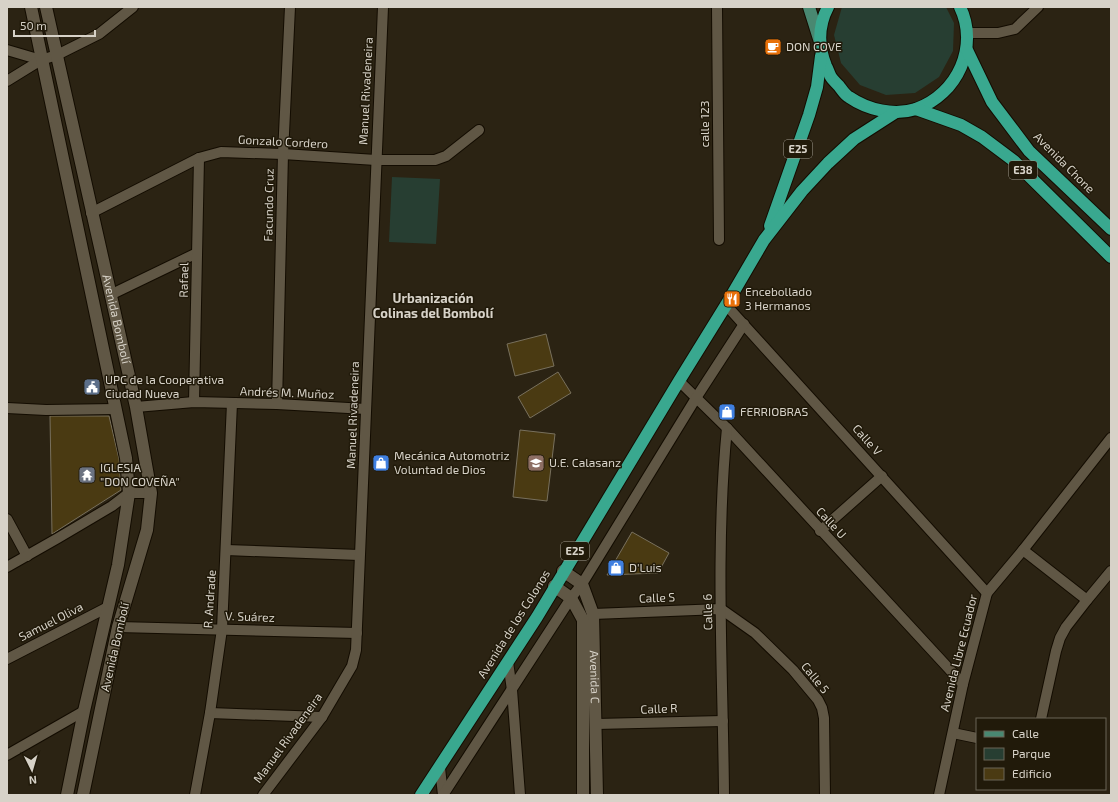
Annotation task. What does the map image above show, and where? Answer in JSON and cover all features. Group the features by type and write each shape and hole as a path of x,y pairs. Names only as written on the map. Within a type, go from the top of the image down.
{"highway":[{"name":"E25","path":"828,7 823,18 820,42 822,55 831,78 848,97 871,108 896,112 916,109 934,100 950,86 961,69 967,50 967,33 964,10"},
{"name":"Avenida Chone","path":"967,50 992,102 1029,151 1111,229"},
{"name":"Avenida de los Colonos","path":"764,240 781,197 809,115 822,55"},
{"name":"E38","path":"916,109 961,126 982,137 1014,161 1111,257"},
{"name":"Avenida de los Colonos","path":"421,795 508,662 679,380 726,306 764,240 802,190 828,163 854,139 896,112"}],"main road":[{"path":"809,7 820,42"}],"street":[{"name":"Avenida Bombolí","path":"31,7 126,458 129,493 118,565 84,711 67,795"},
{"name":"Avenida Bombolí","path":"46,7 91,213 136,407 151,493 147,530 118,627 83,795"},
{"path":"7,81 41,60 57,55 99,34 133,7"},
{"name":"Facundo Cruz","path":"277,404 283,154 290,7"},
{"name":"Manuel Rivadeneira","path":"267,794 322,717 352,666 356,650 383,7"},
{"name":"calle 123","path":"717,7 719,240"},
{"path":"967,33 998,33 1015,29 1038,7"},
{"path":"7,50 41,60"},
{"name":"Gonzalo Cordero","path":"91,213 199,158 221,152 376,160 441,158 479,130"},
{"name":"Rafael","path":"194,402 199,158"},
{"path":"110,295 197,253"},
{"name":"Calle V","path":"726,306 744,324 987,593"},
{"path":"443,795 571,598 582,584 696,398 744,324"},
{"name":"Calle U","path":"679,380 726,428 963,684"},
{"name":"Andrés M. Muñoz","path":"136,407 194,402 277,404 366,409"},
{"name":"R. Andrade","path":"195,795 210,713 222,629 232,404"},
{"path":"7,408 46,410 116,409"},
{"name":"Calle 6","path":"724,795 721,609 722,476 726,428"},
{"name":"Avenida Libre Ecuador","path":"939,795 963,684 987,593 1023,550 1111,438"},
{"path":"820,531 882,476"},
{"path":"7,567 112,506 129,493 151,493"},
{"path":"7,518 27,556"},
{"path":"226,550 359,555"},
{"path":"1023,550 1087,600"},
{"path":"1041,718 1060,638 1066,627 1111,571"},
{"path":"563,572 582,584"},
{"name":"Avenida C","path":"582,584 593,614 597,795"},
{"name":"Avenida C","path":"554,586 571,598 582,620 583,795"},
{"name":"Samuel Oliva","path":"7,659 108,607"},
{"name":"Calle S","path":"593,614 721,609"},
{"name":"Calle 5","path":"721,609 746,625 763,640 793,670 818,700 822,708 824,718 825,795"},
{"name":"V. Suárez","path":"118,627 357,633"},
{"path":"508,662 512,690 520,795"},
{"path":"7,754 84,711"},
{"path":"210,713 322,717"},
{"name":"Calle R","path":"596,724 723,721"},
{"path":"952,733 976,738"},
{"path":"440,768 443,795"}],"green space":[{"path":"842,7 946,7 954,23 953,51 939,77 915,93 886,95 860,85 841,63 834,35"},
{"path":"392,177 440,179 436,244 389,242"}],"building":[{"path":"546,334 554,366 515,376 507,344"},
{"path":"558,372 571,393 530,418 518,397"},
{"name":"IGLESIA \"DON COVEÑA\"","path":"50,416 109,416 119,459 121,490 52,534"},
{"path":"520,430 555,434 547,501 513,497"},
{"path":"632,532 669,553 658,573 607,575"}],"place":[{"name":"DON COVE","path":"773,47"},
{"name":"Encebollado 3 Hermanos","path":"732,299"},
{"name":"UPC de la Cooperativa Ciudad Nueva","path":"92,387"},
{"name":"FERRIOBRAS","path":"727,412"},
{"name":"Mecánica Automotriz Voluntad de Dios","path":"381,463"},
{"name":"U.E. Calasanz","path":"536,463"},
{"name":"IGLESIA \"DON COVEÑA\"","path":"87,475"},
{"name":"D'Luis","path":"616,568"}],"district":[{"name":"Urbanización Colinas del Bombolí","path":"433,306"}]}
